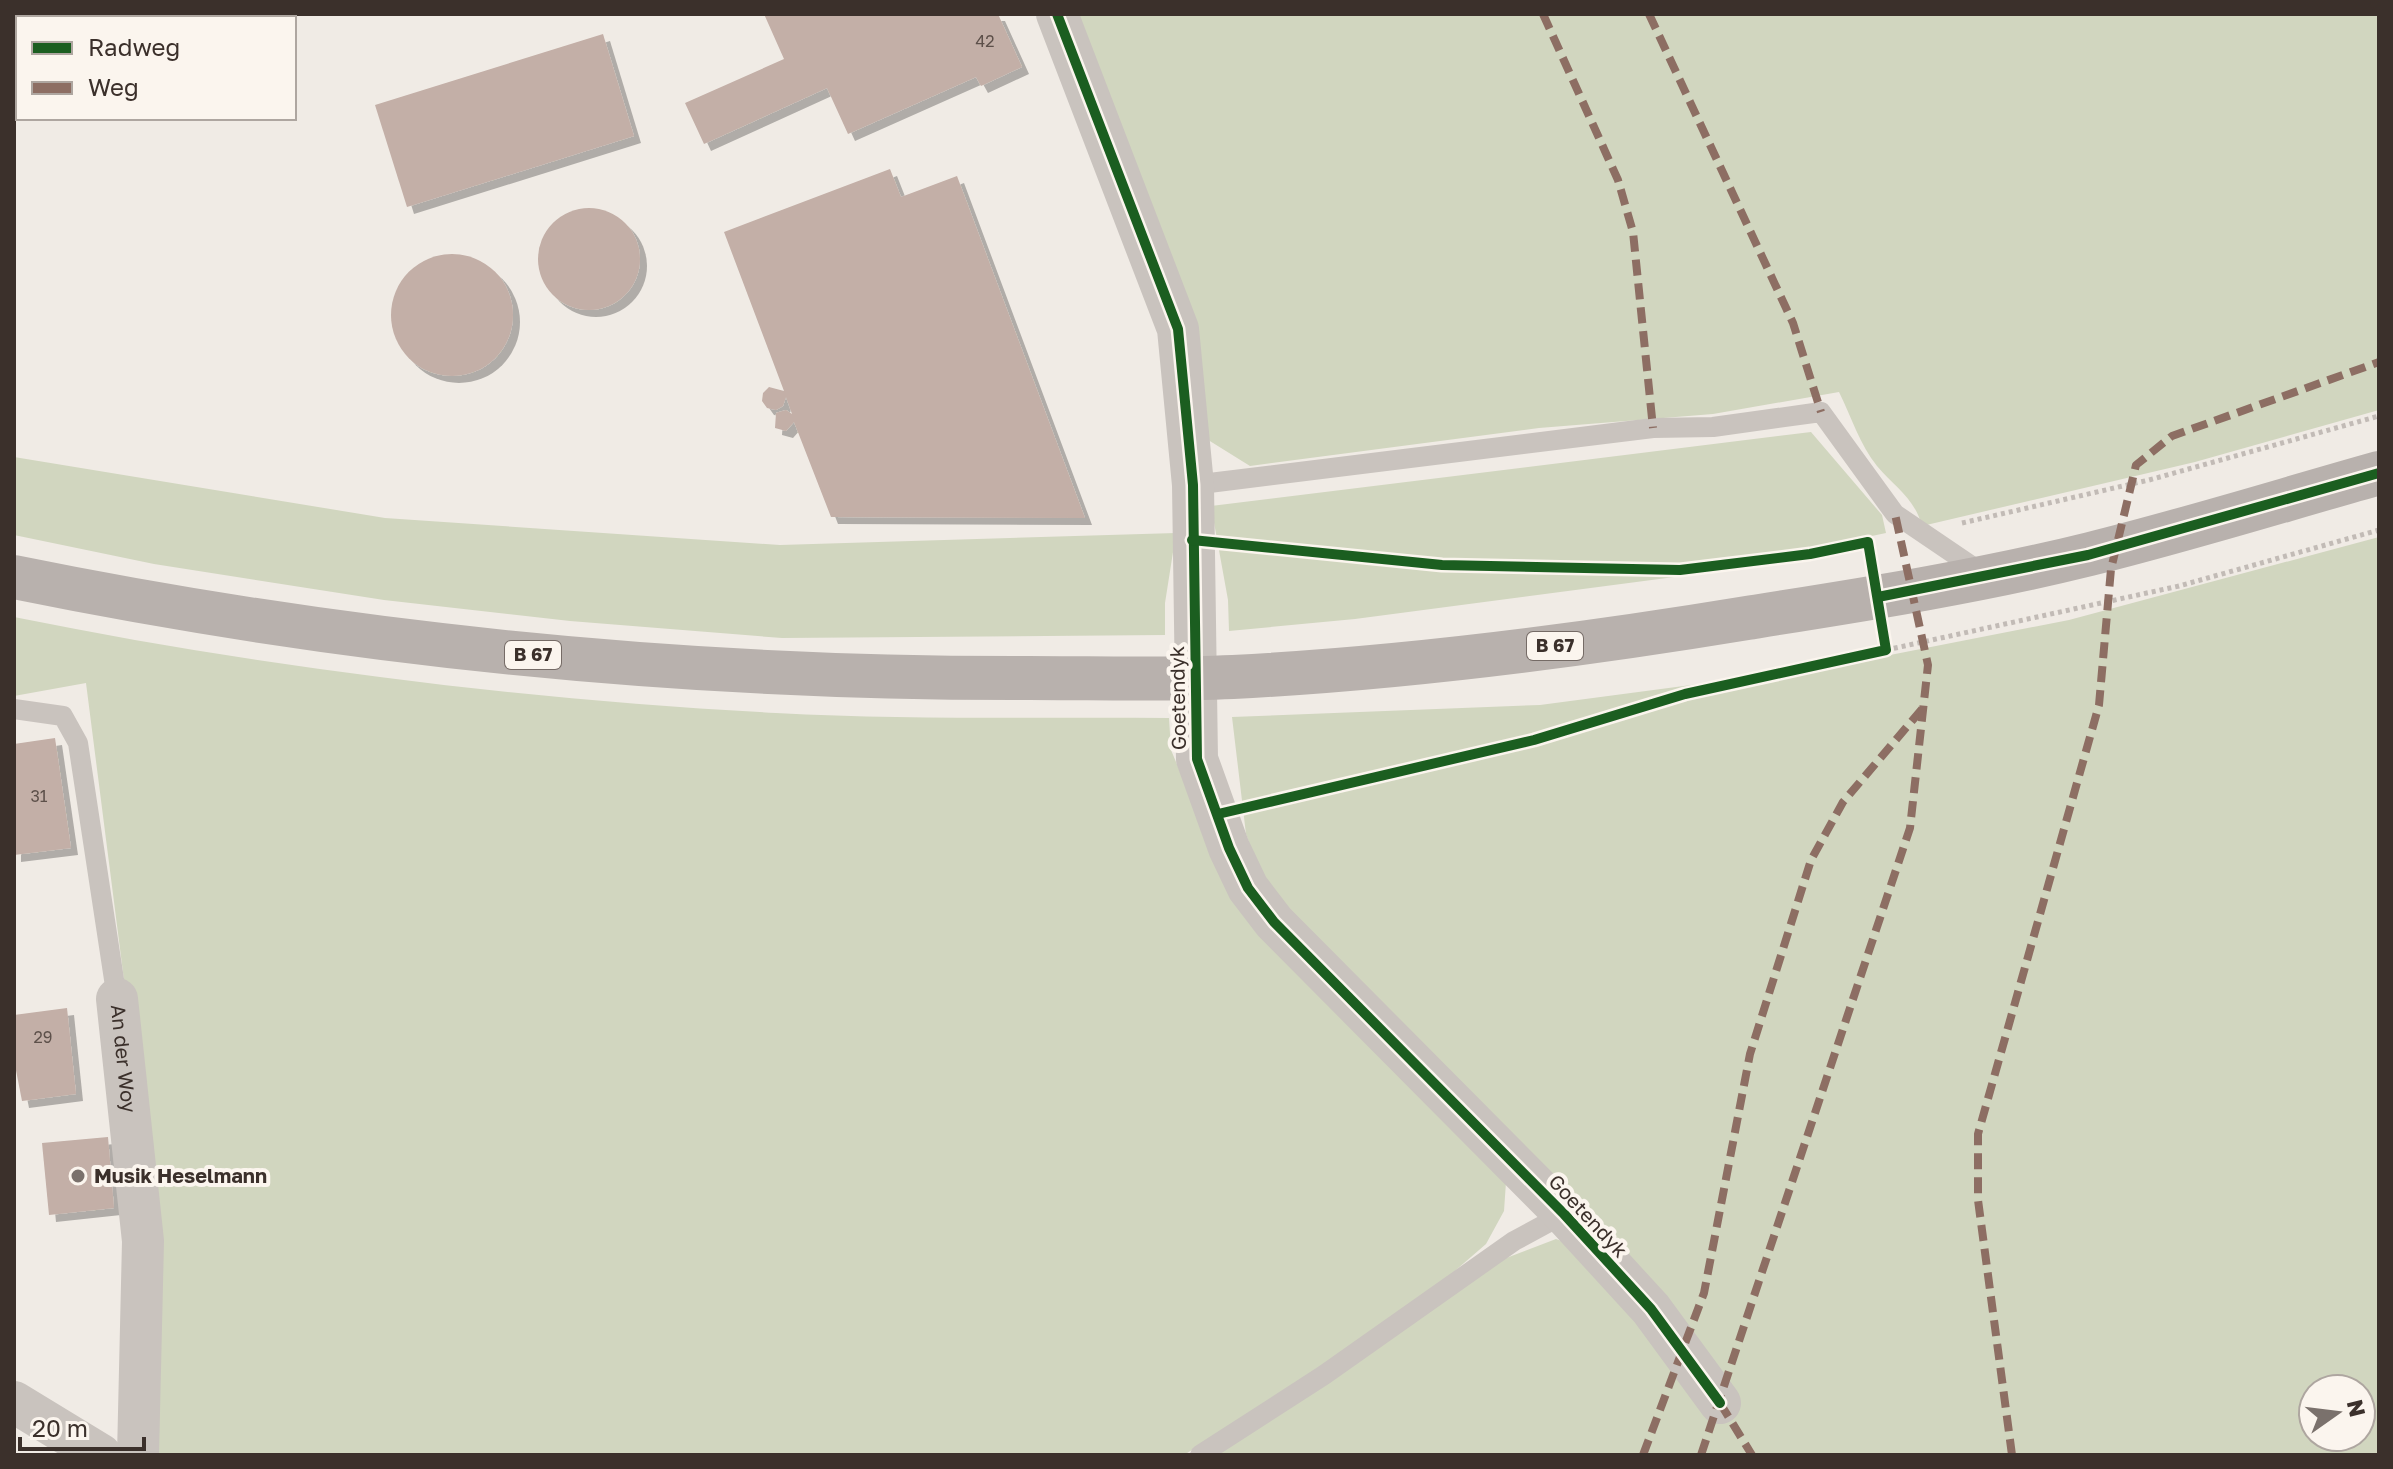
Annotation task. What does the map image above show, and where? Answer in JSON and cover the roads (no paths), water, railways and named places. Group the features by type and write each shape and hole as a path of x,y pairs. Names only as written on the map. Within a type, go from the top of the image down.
{"main road":[{"name":"B 67","path":"14,577 162,607 303,627 470,649 623,663 908,679 1230,677 1430,662 1640,635 1878,597 2088,555 2379,473"}],"street":[{"name":"Goetendyk","path":"1057,14 1178,329 1193,485 1197,759 1229,848 1248,888 1274,922 1564,1214 1651,1309 1720,1403"},
{"name":"An der Woy","path":"117,999 143,1241 138,1455"},
{"path":"14,1402 101,1455"}],"lane":[{"path":"1193,485 1653,428 1713,427 1821,412 1895,514 1982,573 2111,569"},
{"name":"An der Woy","path":"14,709 63,716 78,743 117,999"},
{"path":"1200,1455 1324,1375 1514,1241 1564,1214"}],"place":[{"name":"Musik Heselmann","path":"78,1176"}]}
